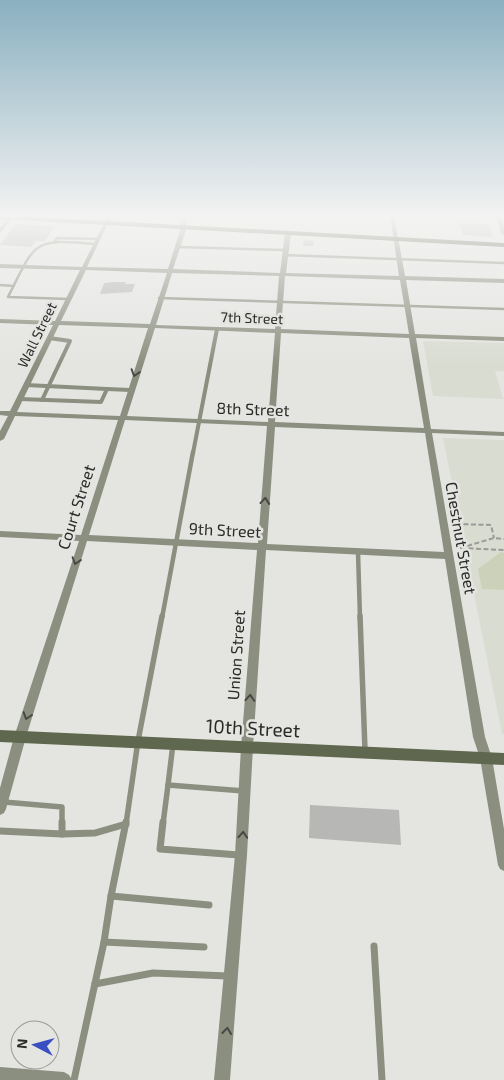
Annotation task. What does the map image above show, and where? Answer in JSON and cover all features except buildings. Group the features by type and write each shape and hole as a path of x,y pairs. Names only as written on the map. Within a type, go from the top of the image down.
{"street":[{"name":"Court Street","path":"1,805 20,737 170,265"},
{"name":"Union Street","path":"222,1080 242,855 247,747 261,546 284,265"},
{"name":"Chestnut Street","path":"400,265 479,737 486,758 504,865"},
{"path":"0,266 504,281"},
{"name":"Wall Street","path":"0,439 84,268"},
{"name":"7th Street","path":"0,321 504,339"},
{"name":"8th Street","path":"0,413 504,434"},
{"name":"9th Street","path":"0,534 449,556"},
{"name":"10th Street","path":"0,736 504,759"},
{"path":"0,1075 64,1080"}],"lane":[{"path":"23,266 8,297 69,299"},
{"path":"0,285 14,286"},
{"path":"159,298 504,309"},
{"path":"74,1080 104,942 111,896 126,824 138,741 217,329"},
{"path":"42,400 70,341 49,338"},
{"path":"26,385 130,390"},
{"path":"20,398 101,402 107,389"},
{"path":"358,552 366,752"},
{"path":"173,743 160,849 242,855"},
{"path":"168,785 246,792"},
{"path":"1,805 62,807 62,834"},
{"path":"0,832 95,833 126,824"},
{"path":"111,896 208,905"},
{"path":"104,942 204,947"},
{"path":"374,946 382,1080"},
{"path":"95,984 153,973 232,976"}],"path":[{"path":"456,524 491,525 494,538"},
{"path":"504,540 494,538 460,548 504,550"}],"shaded area":[{"path":"423,341 504,343 504,371 495,371 503,399 433,396"},
{"path":"443,438 504,440 504,734 502,734"}],"green space":[{"path":"501,552 504,553 504,590 482,589 478,569"}]}
